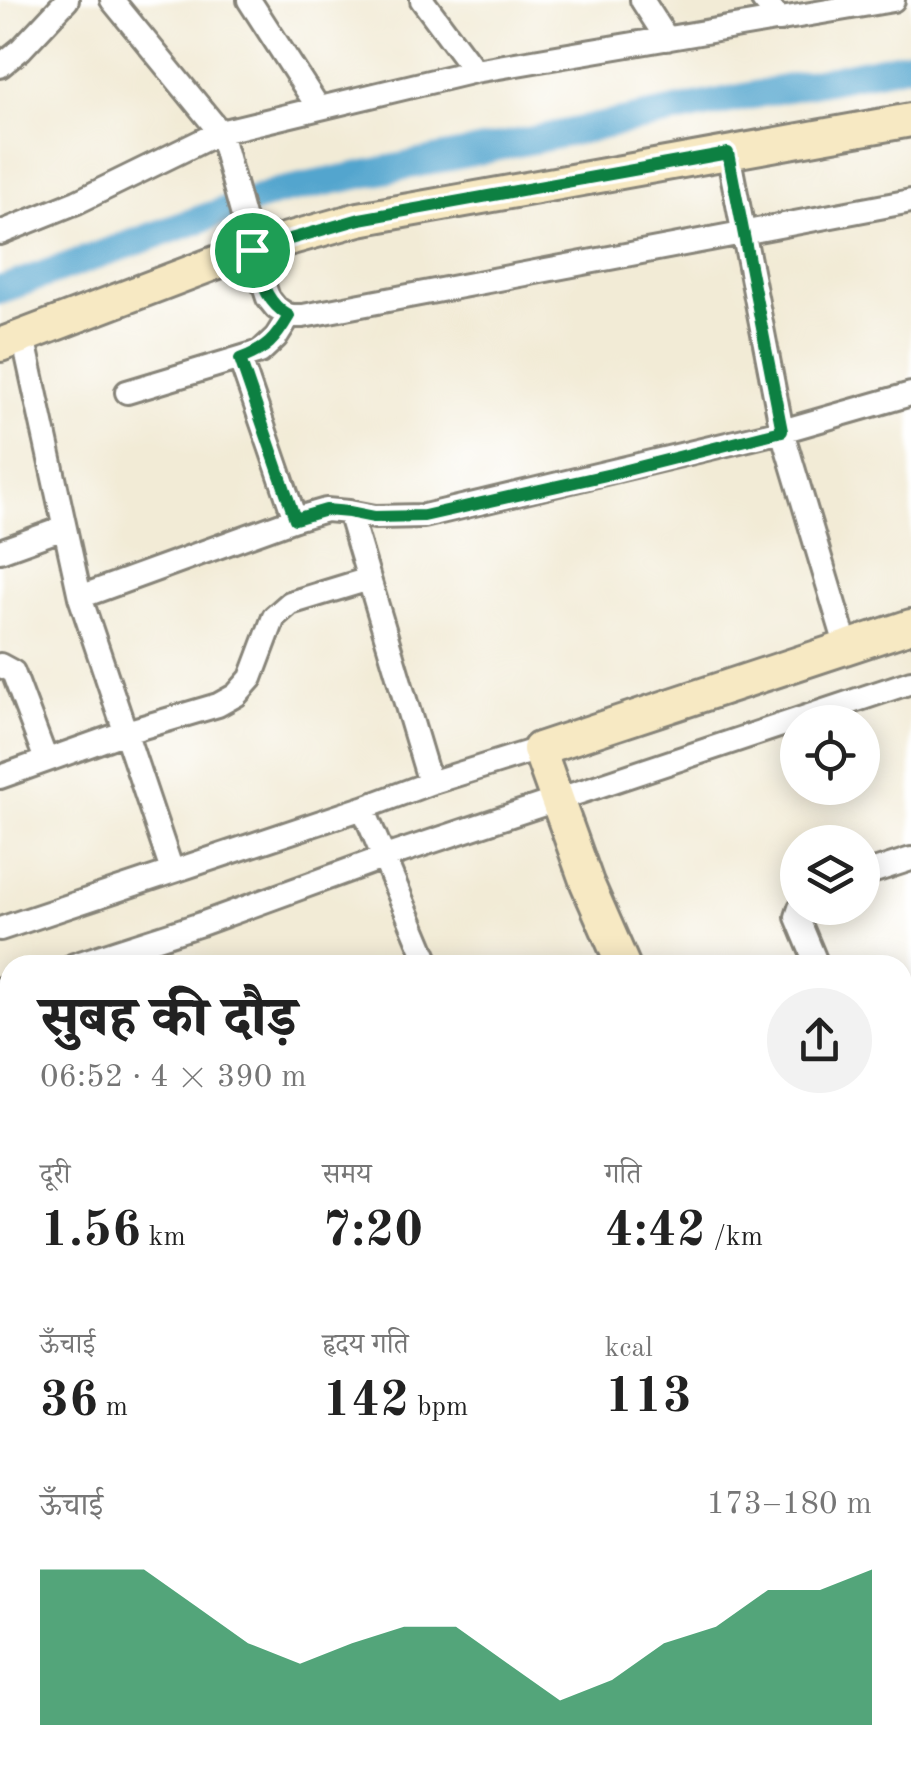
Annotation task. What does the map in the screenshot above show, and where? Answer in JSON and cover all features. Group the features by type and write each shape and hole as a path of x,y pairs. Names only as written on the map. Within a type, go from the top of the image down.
{"street":[{"path":"0,66 21,50 66,0"},
{"path":"112,0 220,132 268,298 289,316 911,201"},
{"path":"249,0 318,107"},
{"path":"422,0 474,71"},
{"path":"642,0 666,39"},
{"path":"764,0 780,20"},
{"path":"0,233 77,202 220,132 474,71 892,0"},
{"path":"172,871 80,596 12,341 249,236 911,120"},
{"path":"728,153 782,431 846,648"},
{"path":"127,392 260,352 276,337 289,316"},
{"path":"240,359 295,519"},
{"path":"80,596 326,510 374,517 424,516 611,474 911,394"},
{"path":"349,512 430,784"},
{"path":"0,551 64,528"},
{"path":"0,777 126,732 218,705 236,695 252,678 266,635 282,610 290,604 369,580"},
{"path":"0,929 911,626"},
{"path":"0,664 13,672 19,684 46,760"},
{"path":"105,955 384,857 911,682"},
{"path":"539,749 587,883 619,955"},
{"path":"363,808 425,955"},
{"path":"880,869 911,859"},
{"path":"800,925 813,955"}],"waterway":[{"path":"0,290 277,192 911,63"}],"route":[{"path":"728,153 782,431 424,516 374,517 326,510 295,519 240,359 260,352 276,337 289,316 268,298 252,250 360,219 728,153"}]}
